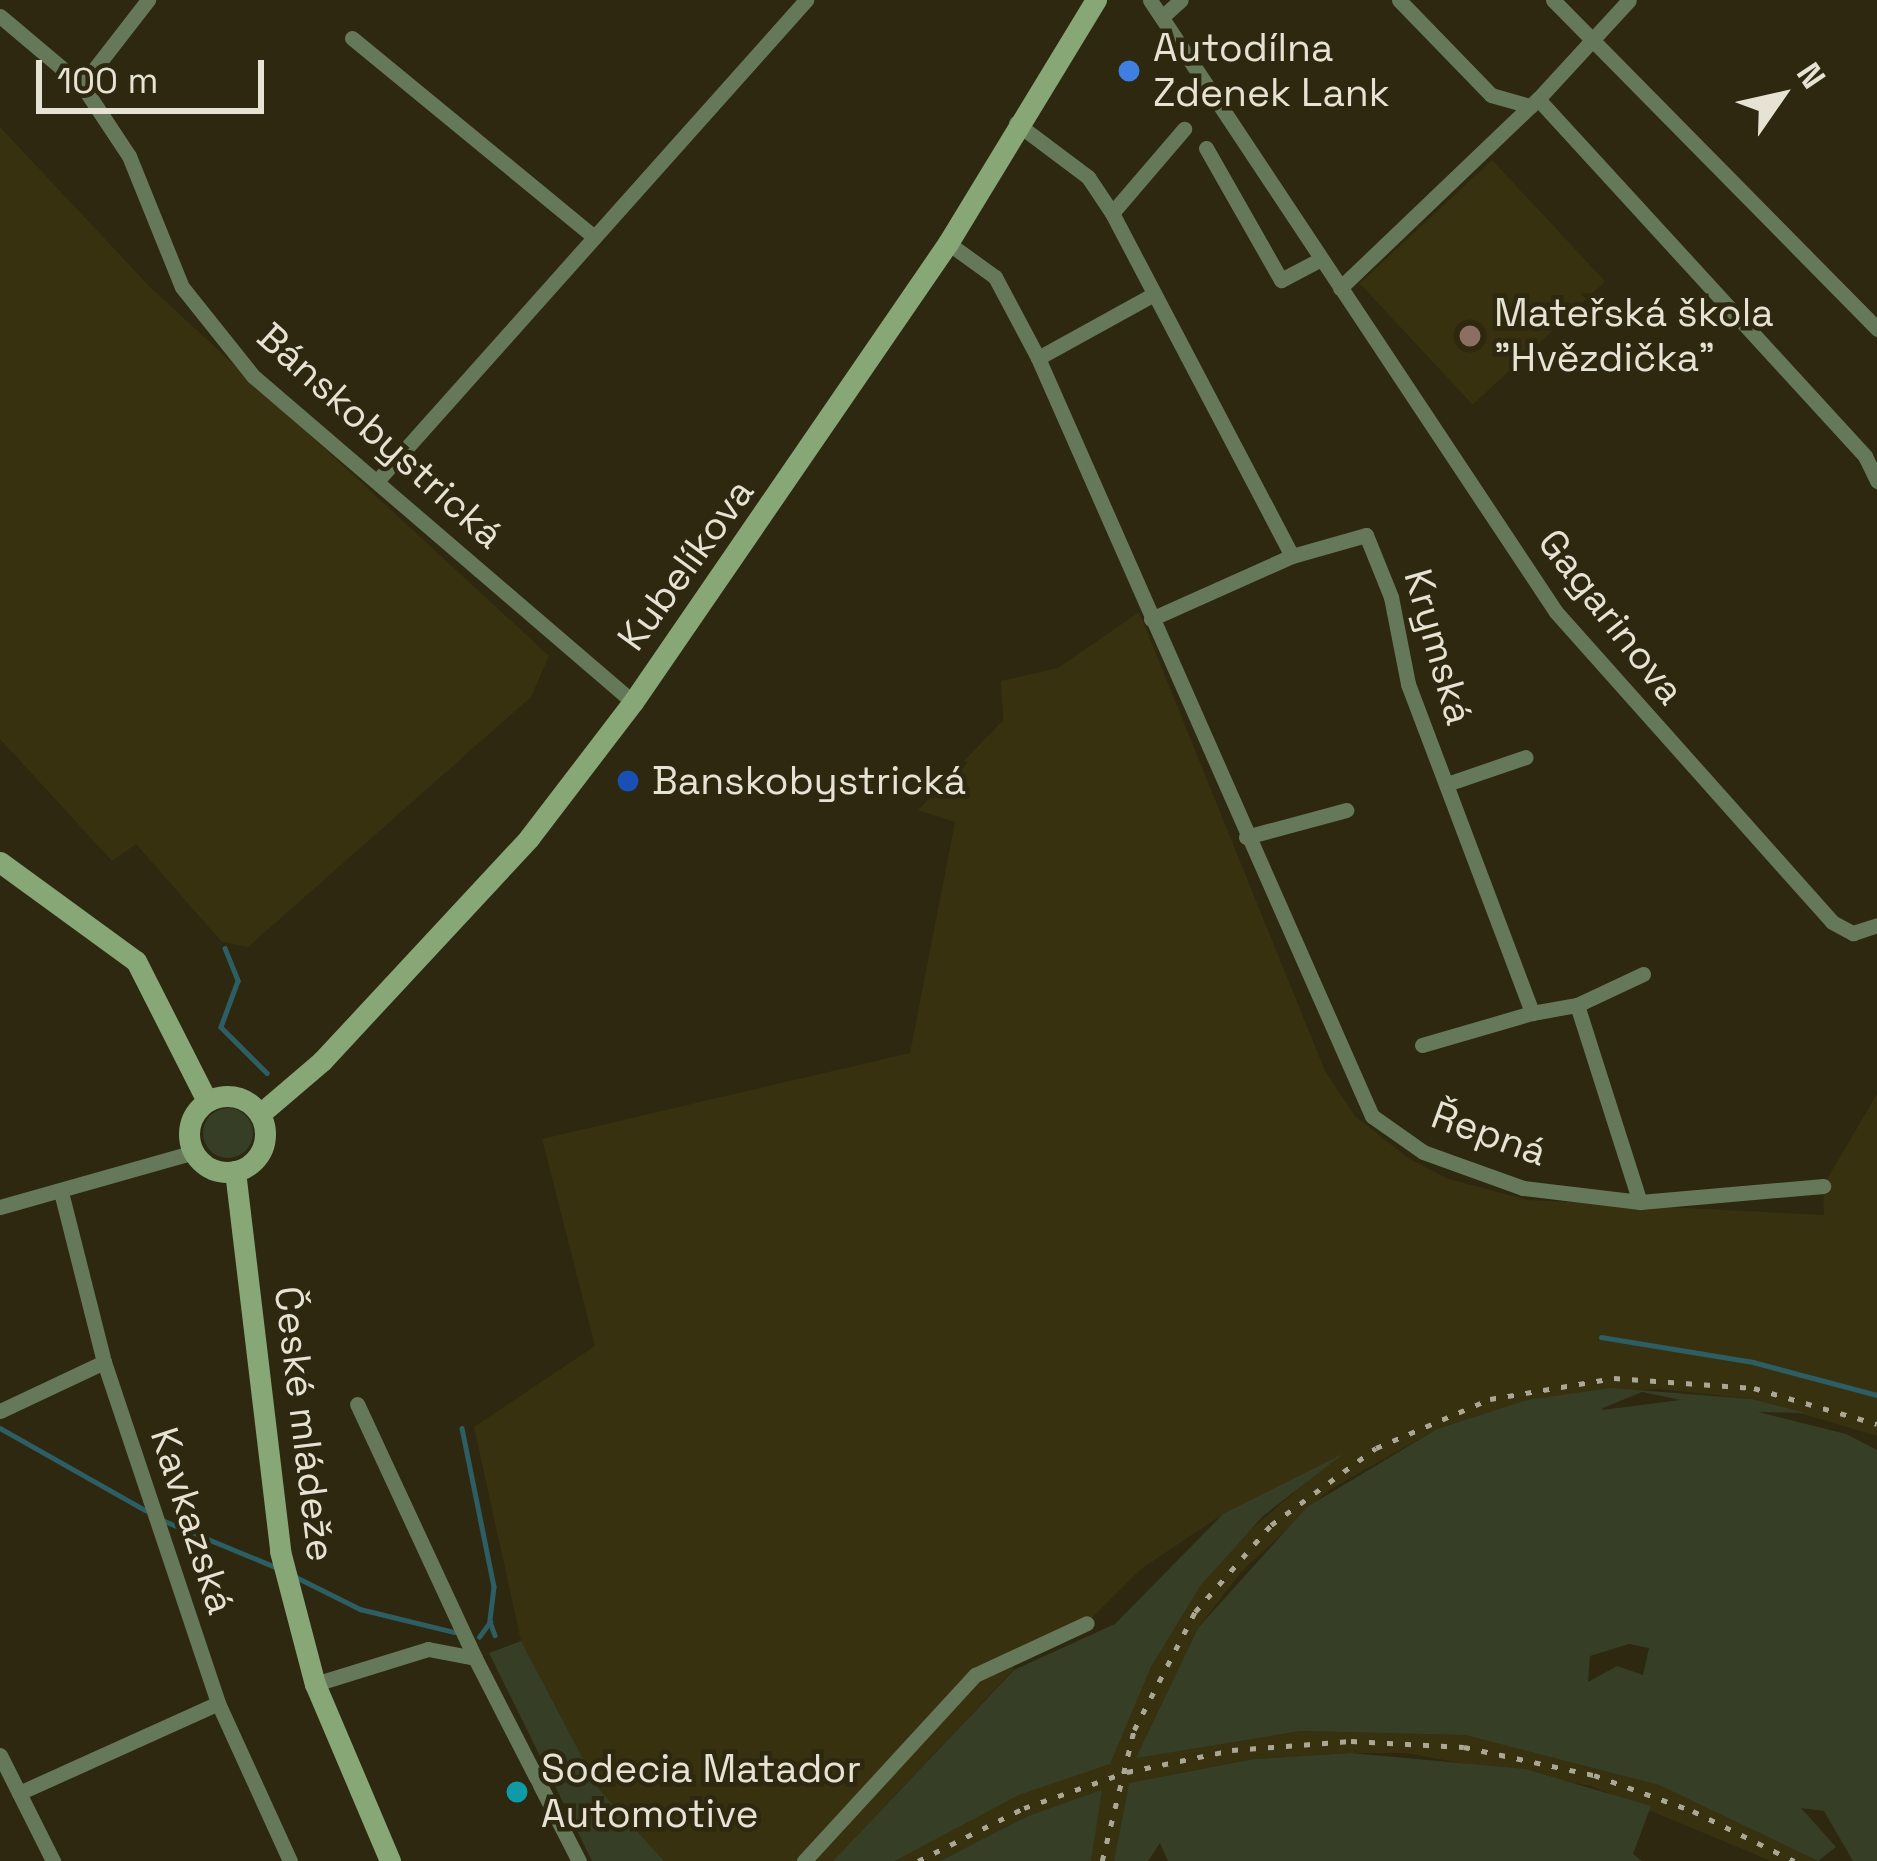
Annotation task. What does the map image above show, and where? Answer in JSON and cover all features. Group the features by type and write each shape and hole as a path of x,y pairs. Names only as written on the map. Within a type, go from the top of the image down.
{"street":[{"path":"82,85 148,0"},
{"path":"376,481 806,0"},
{"name":"Kubelíkova","path":"260,1114 322,1061 501,868 633,702 948,243 1016,123 1096,0"},
{"name":"Gagarinova","path":"1150,0 1340,288 1606,675 1832,922 1853,933 1877,926"},
{"path":"1162,17 1181,0"},
{"path":"1399,0 1491,95 1534,103 1865,456 1877,481"},
{"path":"1553,0 1877,329"},
{"path":"1340,288 1534,103 1629,0"},
{"name":"Bánskobystrická","path":"0,16 82,85 130,156 182,287 253,376 633,702"},
{"path":"352,38 594,237"},
{"path":"1016,123 1088,177 1112,212 1292,556"},
{"path":"1112,212 1184,129"},
{"path":"1206,148 1281,280 1321,259"},
{"name":"Řepná","path":"948,243 995,277 1039,358 1372,1116 1423,1152 1523,1188 1640,1202 1823,1186"},
{"path":"1039,358 1154,294"},
{"name":"Krymská","path":"1151,619 1292,556 1366,535 1391,597 1408,684 1532,1013"},
{"name":"Krymská","path":"1447,784 1526,758"},
{"path":"1246,837 1346,810"},
{"path":"0,862 136,962 208,1101"},
{"path":"1422,1045 1577,1005 1643,974"},
{"path":"1577,1005 1640,1202"},
{"path":"232,1096 260,1114 260,1152 235,1171 214,1169 194,1152 192,1120 208,1101 232,1096"},
{"path":"0,1208 194,1152"},
{"name":"České mládeže","path":"235,1171 280,1551 315,1684 391,1861"},
{"name":"Kavkazská","path":"61,1192 104,1362 218,1702 290,1861"},
{"path":"0,1411 104,1362"},
{"name":"České mládeže","path":"357,1404 475,1658 579,1861"},
{"path":"804,1861 975,1676 1087,1623"},
{"path":"315,1684 428,1649 475,1658"},
{"path":"19,1793 218,1702"},
{"path":"0,1755 53,1861"}],"shaded area":[{"path":"0,127 150,287 549,656 531,697 248,947 222,942 136,844 112,861 0,739"},
{"name":"Mateřská škola \"Hvězdička\"","path":"1492,160 1605,281 1473,405 1360,283"},
{"path":"1139,612 1325,1071 1355,1116 1408,1158 1449,1179 1528,1200 1824,1215 1823,1186 1877,1094 1877,1436 1752,1399 1659,1389 1527,1400 1437,1429 1329,1490 1241,1572 1198,1628 1137,1757 1301,1731 1465,1735 1659,1785 1818,1861 1771,1861 1591,1786 1405,1753 1351,1753 1254,1759 1129,1783 1114,1861 1091,1861 1101,1791 1028,1816 940,1861 895,1861 1019,1795 1109,1764 1151,1667 1201,1585 1242,1537 1330,1462 1223,1514 1141,1569 1087,1623 1019,1651 1013,1670 833,1861 664,1861 599,1789 521,1641 474,1427 595,1346 542,1139 910,1053 955,822 918,810 1003,720 1001,681 1058,668"}],"green space":[{"path":"228,1108 246,1115 253,1133 246,1151 228,1158 210,1151 203,1133 210,1115"},
{"path":"1611,1388 1752,1399 1805,1413 1758,1412 1846,1434 1877,1450 1877,1861 1853,1861 1824,1811 1801,1808 1836,1847 1818,1861 1659,1785 1465,1735 1301,1731 1136,1758 1198,1628 1307,1507 1437,1429 1527,1400","holes":["1642,1392 1681,1400 1602,1410 1603,1408","1629,1644 1649,1648 1643,1675 1617,1666 1588,1682 1590,1656"]},
{"path":"1343,1454 1263,1516 1201,1585 1151,1667 1110,1764 1019,1795 895,1861 833,1861 1014,1670 1115,1624 1223,1514"},
{"path":"521,1641 599,1789 664,1861 592,1861 489,1653"},
{"path":"1351,1753 1525,1769 1651,1806 1633,1854 1642,1861 1168,1861 1160,1843 1148,1861 1114,1861 1129,1783 1254,1759"},
{"path":"1102,1790 1091,1861 940,1861 1028,1816"}],"waterway":[{"path":"225,948 238,981 221,1027 267,1073"},
{"path":"1601,1337 1753,1362 1877,1395"},
{"path":"0,1428 145,1510"},
{"path":"462,1428 494,1587 490,1622"},
{"path":"162,1520 278,1568"},
{"path":"294,1576 360,1609 454,1632"},
{"path":"479,1637 490,1622 495,1635"}],"railway":[{"path":"1102,1861 1134,1730 1195,1612 1271,1525 1376,1448 1490,1399 1614,1378 1754,1388 1877,1424"},
{"path":"918,1861 1024,1808 1127,1772 1232,1750 1351,1741 1464,1747 1594,1775 1693,1811 1794,1861"}],"place":[{"name":"Autodílna Zdenek Lank","path":"1129,71"},
{"name":"Mateřská škola \"Hvězdička\"","path":"1470,336"},
{"name":"Banskobystrická","path":"628,781"},
{"name":"Sodecia Matador Automotive","path":"517,1792"}]}
